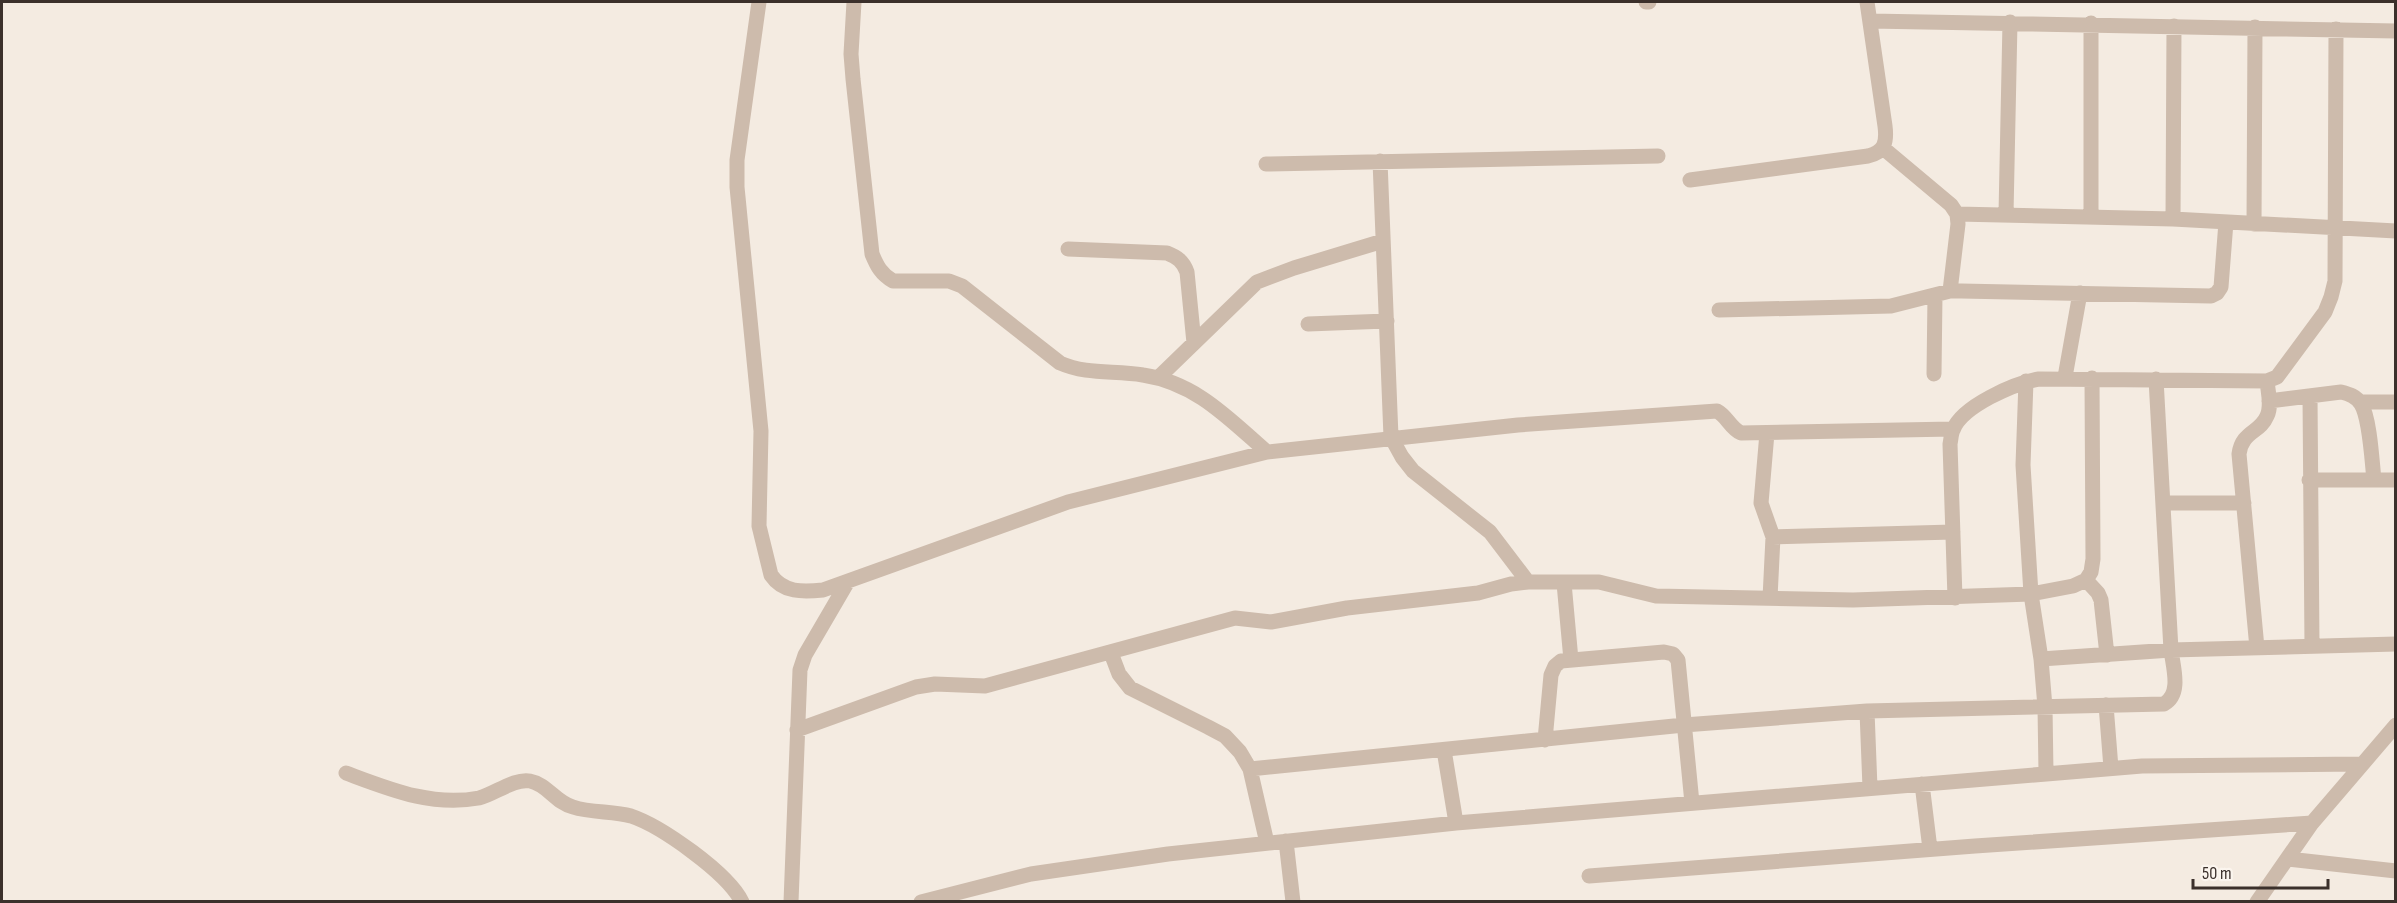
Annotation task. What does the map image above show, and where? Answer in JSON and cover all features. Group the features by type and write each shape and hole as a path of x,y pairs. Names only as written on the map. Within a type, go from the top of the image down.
{"street":[{"path":"759,2 737,160 737,187 761,431 759,526 771,575 789,590 807,592 846,583 1068,502 1267,452 1391,437 1716,411 1726,418 1735,431 1767,433 1953,429"},
{"path":"854,2 851,54 872,254 877,267 885,277 892,281 949,282 962,286 1060,363 1074,369 1159,377 1179,384 1201,396 1267,452"},
{"path":"1690,180 1869,156 1883,148 1886,138 1866,2"},
{"path":"1870,21 2091,23 2396,31"},
{"path":"2006,214 2010,22"},
{"path":"2091,23 2091,217"},
{"path":"2173,219 2174,26"},
{"path":"2254,224 2255,27"},
{"path":"1955,598 1950,444 1953,429 1973,408 2014,385 2026,381 2065,377 2267,381 2277,377 2325,312 2335,280 2336,29"},
{"path":"1883,148 1942,196 1957,213 1958,224 1950,291"},
{"path":"1266,164 1658,156"},
{"path":"1380,161 1391,437 1413,471 1490,532 1528,582"},
{"path":"1957,213 2173,219 2396,231"},
{"path":"1719,310 1891,306 1950,291 2211,296 2217,293 2221,286 2226,222"},
{"path":"1159,377 1257,282 1294,268 1383,241"},
{"path":"1068,249 1167,253 1175,256 1183,263 1187,272 1194,343"},
{"path":"2065,377 2080,293"},
{"path":"1934,374 1935,295"},
{"path":"1308,324 1387,321"},
{"path":"797,730 916,687 935,684 985,686 1235,618 1270,622 1347,608 1478,593 1528,582 1609,583 1656,596 1853,600 2031,594 2073,586 2086,580 2091,572 2093,559 2092,378"},
{"path":"1250,769 1684,725 1867,711 2164,704 2172,700 2175,691 2156,379"},
{"path":"2026,381 2023,465 2031,594 2041,659 2045,707 2046,773"},
{"path":"2257,648 2240,446 2245,437 2263,422 2268,414 2267,381"},
{"path":"2269,401 2341,392 2351,394 2360,402 2365,413 2374,480"},
{"path":"2310,396 2312,646"},
{"path":"2360,402 2396,402"},
{"path":"1767,433 1761,503 1773,537 1770,598"},
{"path":"2309,480 2396,480"},
{"path":"2163,503 2244,503"},
{"path":"1773,537 1953,531"},
{"path":"2086,580 2101,600 2107,655"},
{"path":"791,902 799,679 802,663 846,583"},
{"path":"1564,583 1571,660"},
{"path":"2041,659 2171,650 2396,644"},
{"path":"1545,740 1551,675 1561,661 1664,652 1673,654 1678,660 1692,803"},
{"path":"1112,653 1119,674 1130,688 1225,736 1240,752 1250,769 1268,843"},
{"path":"2106,705 2111,768"},
{"path":"1867,711 1870,788"},
{"path":"2257,902 2313,823 2396,724"},
{"path":"1444,750 1456,823"},
{"path":"921,902 1031,874 1168,854 1456,823 2111,768 2361,764"},
{"path":"346,773 425,799 466,800 481,797 522,781 531,781 573,808 631,816 649,824 713,866 728,881 742,902"},
{"path":"1922,784 1930,849"},
{"path":"1588,876 1930,849 2313,823"},
{"path":"1286,841 1293,902"},
{"path":"2288,859 2396,871"}]}
